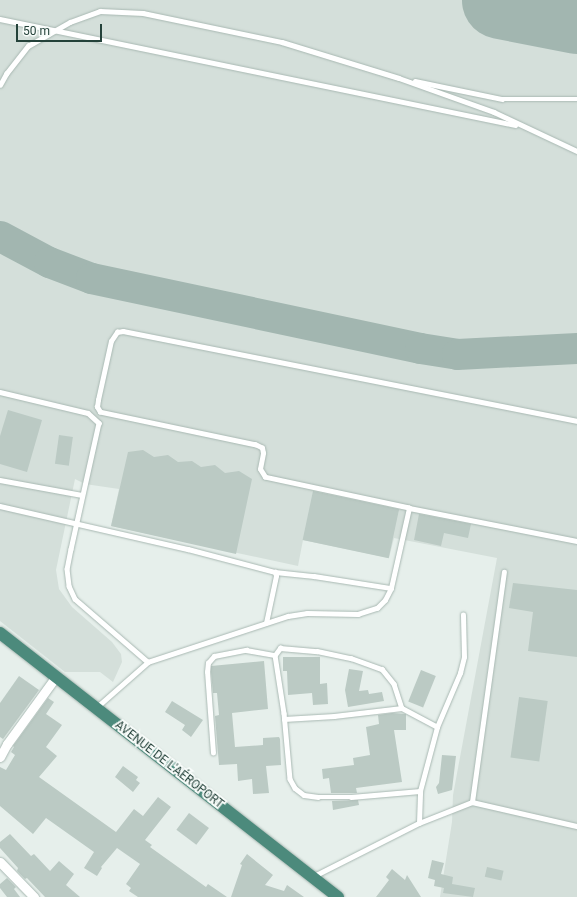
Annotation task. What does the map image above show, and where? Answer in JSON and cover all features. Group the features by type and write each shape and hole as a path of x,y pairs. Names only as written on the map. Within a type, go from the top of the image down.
{"highway":[{"name":"AVENUE DE L'AÉROPORT","path":"0,633 338,897"}],"street":[{"path":"0,757 7,744 56,678"},
{"path":"0,862 34,897"}],"lane":[{"path":"0,85 28,46 70,22 100,11 143,13 282,42 399,78 494,112 520,126 577,151"},
{"path":"0,19 520,126"},
{"path":"399,78 502,99 577,99"},
{"path":"577,421 123,331 117,332 113,336 97,407 100,412 256,444 262,448 263,453 260,469 265,477 409,508 577,541"},
{"path":"0,392 88,413 98,424 98,431 82,495 67,569 69,586 75,599 148,662"},
{"path":"0,480 82,495"},
{"path":"0,506 188,548 275,572 391,588"},
{"path":"96,708 148,662 288,616 307,613 358,614 376,608 385,600 391,588 409,508"},
{"path":"266,623 276,576 275,572"},
{"path":"472,802 504,572"},
{"path":"419,823 420,791 437,727 460,673 464,657 463,615"},
{"path":"402,708 394,684 382,669 351,658 317,651 280,648 275,655 284,719 290,779 295,788 304,795 318,797 351,797 420,791"},
{"path":"213,753 208,702 208,663 214,656 246,650 275,655"},
{"path":"284,719 334,716 402,708 437,727"},
{"path":"311,877 419,823 472,802 577,826"}],"shaded area":[{"path":"0,0 577,0 577,897 440,897 452,822 453,795 497,558 394,538 389,558 303,540 298,566 111,526 119,489 85,484 75,479 56,570 59,589 72,607 112,642 121,654 122,662 113,682 100,672 65,672 0,621"}],"building":[{"path":"8,410 42,420 27,472 0,464 0,436"},
{"path":"59,435 73,437 69,466 55,464"},
{"path":"143,450 154,457 168,455 178,462 192,461 201,467 215,465 225,473 239,471 252,479 236,554 111,526 128,452"},
{"path":"313,491 399,509 389,558 303,540"},
{"path":"419,514 471,524 468,538 444,533 441,546 414,540"},
{"path":"513,583 577,590 577,657 528,651 533,612 509,608"},
{"path":"283,657 320,657 320,684 327,683 328,704 313,705 312,693 288,695 287,671 283,671"},
{"path":"264,661 268,709 232,713 235,747 263,745 263,738 279,737 280,739 281,765 266,766 269,793 253,794 252,779 238,781 237,764 219,765 215,716 219,715 217,693 213,693 211,666"},
{"path":"349,669 363,671 359,691 368,690 369,694 382,692 384,701 348,707 345,690"},
{"path":"421,670 436,676 423,708 408,702"},
{"path":"19,676 39,690 3,739 0,737 0,703"},
{"path":"519,697 548,701 539,761 511,757"},
{"path":"48,698 54,702 46,714 62,725 46,747 57,756 39,777 116,832 134,809 143,816 158,797 171,807 145,840 152,845 150,847 206,887 208,884 227,897 138,897 129,891 131,888 126,884 140,864 117,848 101,867 102,868 97,876 84,868 94,852 46,818 33,834 0,806 0,767 6,770 15,755 11,752 14,747 13,746"},
{"path":"172,701 203,720 191,737 182,730 185,725 165,712"},
{"path":"392,713 406,714 406,730 394,730 402,782 356,788 357,793 331,793 329,778 323,779 322,769 354,765 353,758 370,755 366,727 379,724 378,715"},
{"path":"442,755 456,756 452,790 438,794 436,787 439,783"},
{"path":"123,766 138,777 136,780 140,783 133,792 115,777"},
{"path":"358,800 359,805 333,810 332,801"},
{"path":"189,813 209,828 196,845 176,830"},
{"path":"10,834 31,856 34,854 50,871 59,861 74,874 66,885 80,897 45,897 27,878 25,879 17,871 18,868 0,848 0,842"},
{"path":"247,854 273,875 265,885 284,891 287,885 304,897 231,897 242,865 240,864"},
{"path":"432,860 444,863 441,874 453,877 452,884 475,888 473,897 443,893 444,888 434,886 435,880 428,878"},
{"path":"487,867 504,871 501,881 485,877"},
{"path":"392,869 405,880 407,875 421,897 376,897 389,880 386,877"},
{"path":"7,878 16,887 14,889 20,897 7,897 0,888 0,884"}],"taxiway":[{"path":"0,236 49,262 91,278 420,348 457,354 577,348"}],"runway":[{"path":"500,0 577,15"}]}
